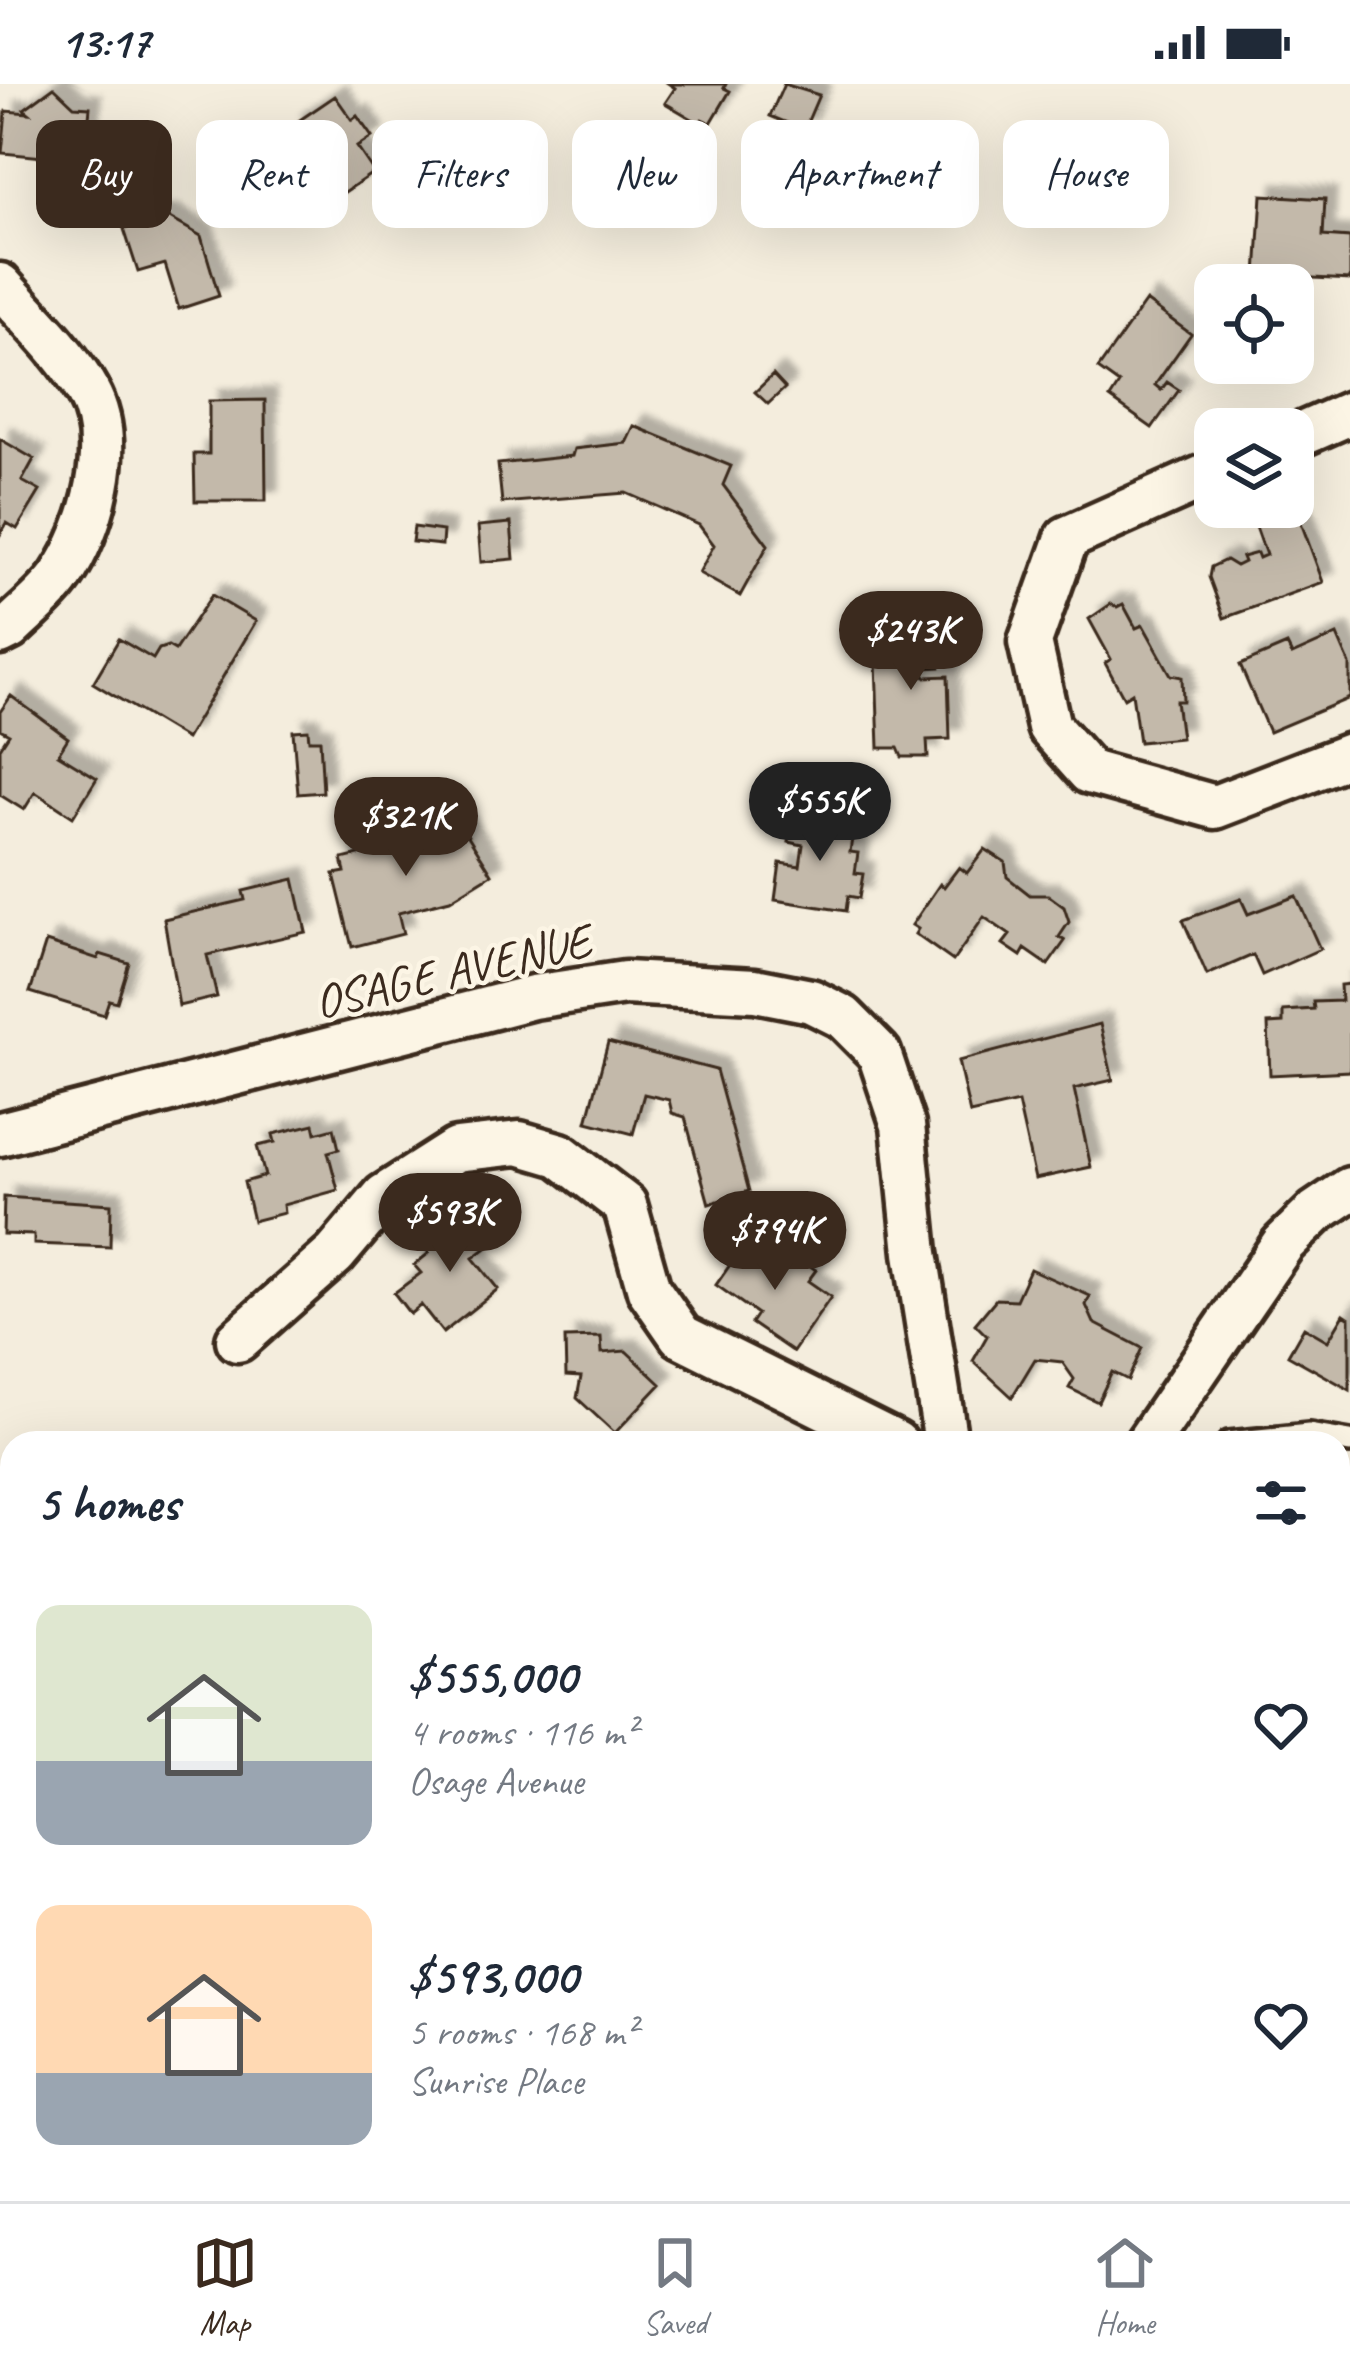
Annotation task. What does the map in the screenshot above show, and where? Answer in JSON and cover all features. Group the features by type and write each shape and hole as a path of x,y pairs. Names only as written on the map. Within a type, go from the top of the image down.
{"street":[{"path":"0,285 90,395 102,440 85,531 61,578 0,633"},
{"path":"1314,428 1350,412"},
{"path":"1194,481 1067,538 1030,642 1049,727 1089,772 1215,807 1350,755"},
{"name":"OSAGE AVENUE","path":"0,1134 533,997 625,982 755,990 811,1001 843,1017 879,1053 903,1125 916,1253 944,1431"},
{"path":"238,1340 335,1254 384,1196 456,1150 519,1143 560,1155 625,1205 649,1290 681,1336 872,1431"},
{"path":"1156,1431 1283,1244 1316,1212 1350,1189"}],"building":[{"path":"669,84 726,84 724,88 730,91 713,120 694,120 665,103 675,88"},
{"path":"784,84 819,95 808,120 770,116"},
{"path":"54,87 74,106 90,107 89,120 36,120 36,156 2,153 6,111 29,113 24,109"},
{"path":"335,96 372,137 357,147 372,173 348,190 348,120 300,120"},
{"path":"1262,195 1325,199 1323,236 1350,238 1350,280 1314,278 1314,264 1258,264"},
{"path":"172,219 201,236 219,296 179,309 165,264 138,272 124,229 172,228"},
{"path":"1146,301 1191,334 1155,385 1161,390 1167,382 1179,390 1152,428 1110,398 1119,384 1098,369"},
{"path":"773,375 785,388 768,404 755,392"},
{"path":"265,400 266,501 195,501 194,454 209,454 209,401"},
{"path":"634,426 731,466 723,485 768,545 740,596 699,573 714,545 699,525 626,493 502,503 498,464 572,456 574,449 626,443"},
{"path":"0,439 34,459 22,481 40,491 17,529 7,523 0,535"},
{"path":"511,523 514,559 481,562 478,526"},
{"path":"414,527 443,531 442,545 412,542"},
{"path":"1256,528 1303,528 1323,582 1224,618 1209,577 1211,567 1226,560 1236,566 1244,562 1242,557 1266,555"},
{"path":"212,595 256,621 186,739 93,683 119,639 153,659 159,649 175,650"},
{"path":"1111,604 1123,604 1136,628 1143,625 1171,675 1182,677 1183,701 1176,701 1181,738 1139,742 1132,693 1124,698 1105,663 1111,659 1089,619"},
{"path":"939,632 940,667 924,668 925,677 948,676 950,739 927,740 928,757 902,757 898,748 879,748 875,634"},
{"path":"1337,635 1350,665 1350,698 1269,732 1240,665 1287,645 1292,655"},
{"path":"11,696 68,738 58,754 97,778 73,817 35,792 24,810 0,795 0,748 9,734 0,729 0,712"},
{"path":"308,730 309,740 320,740 323,792 298,794 293,731"},
{"path":"795,809 830,814 829,821 854,825 850,852 858,853 855,873 863,874 859,898 848,896 846,911 775,900 780,863 800,866 803,845 789,842"},
{"path":"458,820 492,874 450,900 398,913 403,934 352,947 334,874 345,872 342,859 392,847 389,835 430,825 433,835"},
{"path":"985,849 1005,862 1007,877 1030,895 1048,895 1064,907 1069,922 1059,937 1065,941 1048,965 1025,949 1021,956 1003,944 1010,935 984,917 953,961 915,934 918,929 912,925 940,884 944,887 959,867 967,873"},
{"path":"294,879 306,932 207,955 217,997 179,1006 164,919 245,900 243,891"},
{"path":"1296,896 1320,949 1262,975 1253,955 1207,975 1183,920 1241,899 1248,914"},
{"path":"46,942 98,959 100,954 129,963 117,1002 109,1000 104,1015 30,992"},
{"path":"1350,984 1350,1071 1270,1075 1268,1024 1283,1023 1283,1011 1314,1009 1313,1002 1341,1001 1340,985"},
{"path":"1100,1024 1113,1080 1074,1089 1091,1167 1035,1179 1018,1103 970,1114 958,1061"},
{"path":"608,1042 716,1070 749,1191 709,1204 685,1117 672,1113 669,1100 644,1094 633,1134 587,1122"},
{"path":"314,1124 316,1133 334,1128 339,1149 328,1152 338,1190 283,1205 284,1213 253,1221 244,1182 265,1176 257,1146 275,1142 273,1134"},
{"path":"4,1197 111,1204 110,1247 34,1244 34,1235 3,1234"},
{"path":"469,1211 493,1243 473,1258 498,1289 443,1333 421,1305 410,1314 394,1293 421,1273 414,1265 429,1253 423,1246"},
{"path":"748,1239 783,1263 791,1253 816,1270 808,1281 831,1297 793,1352 751,1323 757,1314 716,1285"},
{"path":"1030,1269 1090,1296 1086,1305 1094,1323 1142,1348 1128,1380 1112,1372 1098,1402 1069,1388 1074,1379 1062,1362 1035,1359 1012,1397 973,1361 987,1336 975,1324 996,1299 1016,1300"},
{"path":"1344,1314 1350,1318 1350,1390 1288,1355 1304,1327 1328,1341"},
{"path":"601,1337 602,1353 626,1351 661,1384 617,1431 577,1398 581,1377 566,1376 565,1338"}]}
